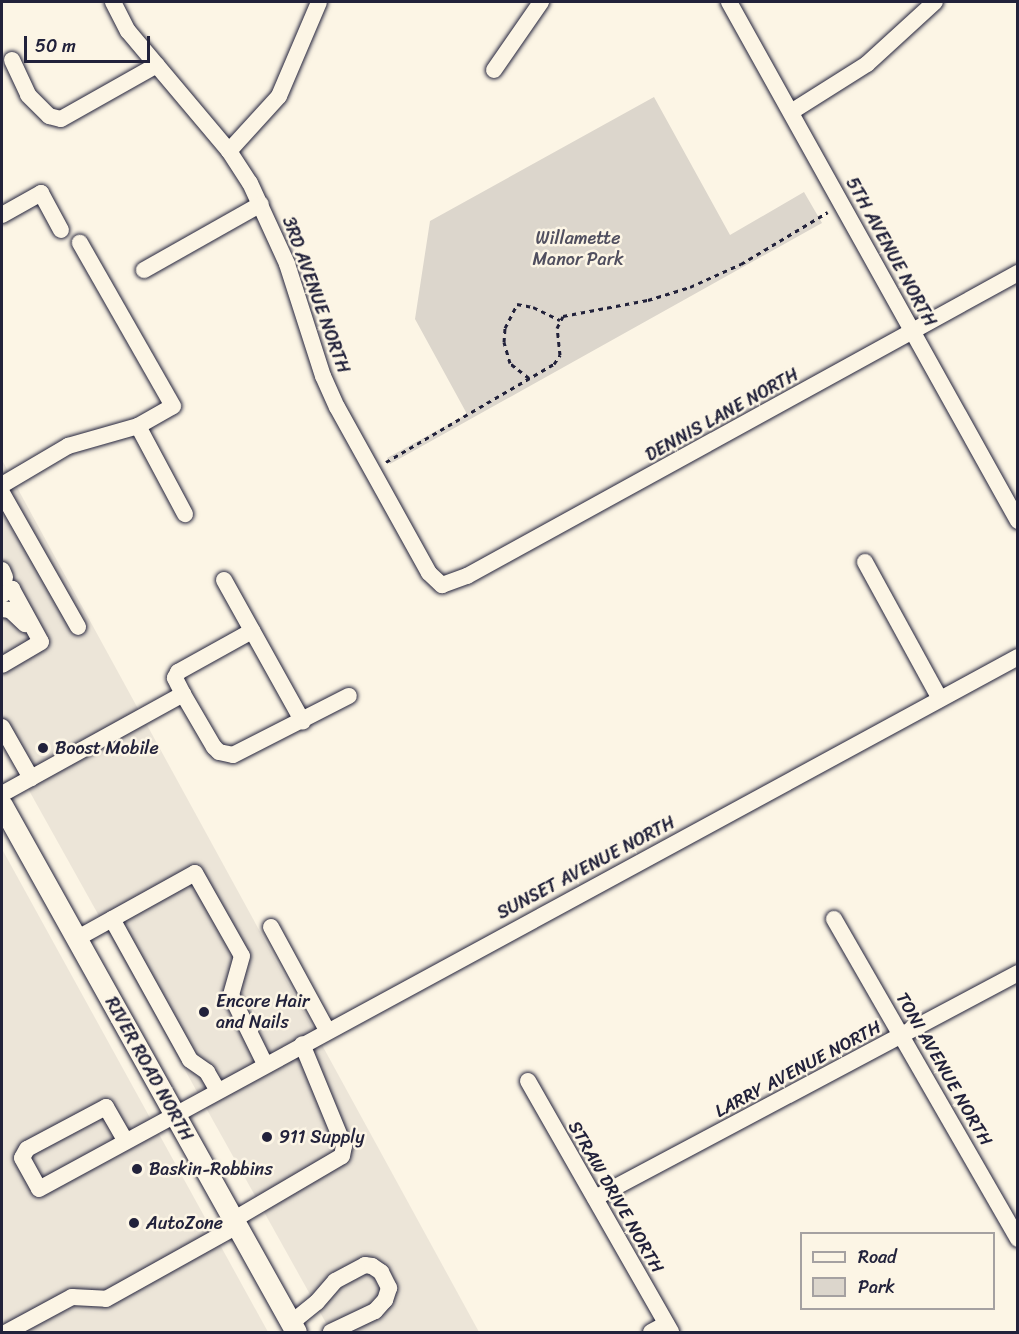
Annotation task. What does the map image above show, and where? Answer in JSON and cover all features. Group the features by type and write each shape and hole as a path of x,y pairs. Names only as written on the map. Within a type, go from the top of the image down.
{"main road":[{"name":"RIVER ROAD NORTH","path":"3,808 293,1329"}],"street":[{"name":"3RD AVENUE NORTH","path":"113,2 128,32 229,151 261,204 287,264 323,376 429,573 442,585"},
{"path":"229,151 279,96 319,2"},
{"path":"495,70 541,2"},
{"name":"5TH AVENUE NORTH","path":"729,2 1017,521"},
{"path":"791,112 867,64 935,2"},
{"path":"12,60 28,95 49,116 61,119 157,65"},
{"path":"2,215 41,194 61,230"},
{"path":"144,270 261,204"},
{"path":"2,485 68,446 138,426 173,406 80,243"},
{"name":"DENNIS LANE NORTH","path":"442,585 467,576 913,333 1017,273"},
{"path":"138,426 185,514"},
{"path":"2,494 78,627"},
{"path":"865,562 940,699"},
{"path":"224,580 303,722"},
{"path":"2,595 12,589 41,642 6,662"},
{"path":"2,609 10,610 26,626 24,644 6,662"},
{"path":"252,631 178,672 175,678 214,747 226,754 240,753 350,696"},
{"name":"SUNSET AVENUE NORTH","path":"125,1140 106,1107 27,1149 22,1158 39,1189 217,1089 1017,657"},
{"path":"3,808 31,778 183,694"},
{"path":"2,726 31,778"},
{"path":"76,939 195,873 242,956 231,995 265,1064"},
{"path":"112,919 190,1060 207,1072 217,1089"},
{"name":"TONI AVENUE NORTH","path":"834,919 903,1036 1017,1239"},
{"path":"272,927 327,1030"},
{"name":"LARRY AVENUE NORTH","path":"595,1198 903,1036 1017,973"},
{"path":"7,1332 72,1297 106,1299 235,1223 342,1156 344,1146 302,1044"},
{"name":"STRAW DRIVE NORTH","path":"528,1081 669,1328"},
{"path":"293,1329 350,1272 365,1265 381,1272 389,1288 385,1300 375,1311 331,1332"},
{"path":"651,1332 669,1328"}],"path":[{"path":"560,320 573,312 648,300 698,284 741,264 842,203"},
{"path":"515,299 518,304 560,320"},
{"path":"518,304 505,328 504,342 510,363 529,378"},
{"path":"372,470 558,360 560,320"}],"shaded area":[{"path":"2,460 479,1332 331,1332 2,742"},
{"path":"2,849 268,1332 2,1332"}],"green space":[{"name":"Willamette Manor Park","path":"654,97 730,235 804,192 822,223 390,464 387,458 467,414 415,319 430,221"}],"place":[{"name":"Boost Mobile","path":"43,748"},
{"name":"Encore Hair and Nails","path":"204,1012"},
{"name":"911 Supply","path":"267,1137"},
{"name":"Baskin-Robbins","path":"137,1169"},
{"name":"AutoZone","path":"134,1223"}]}
